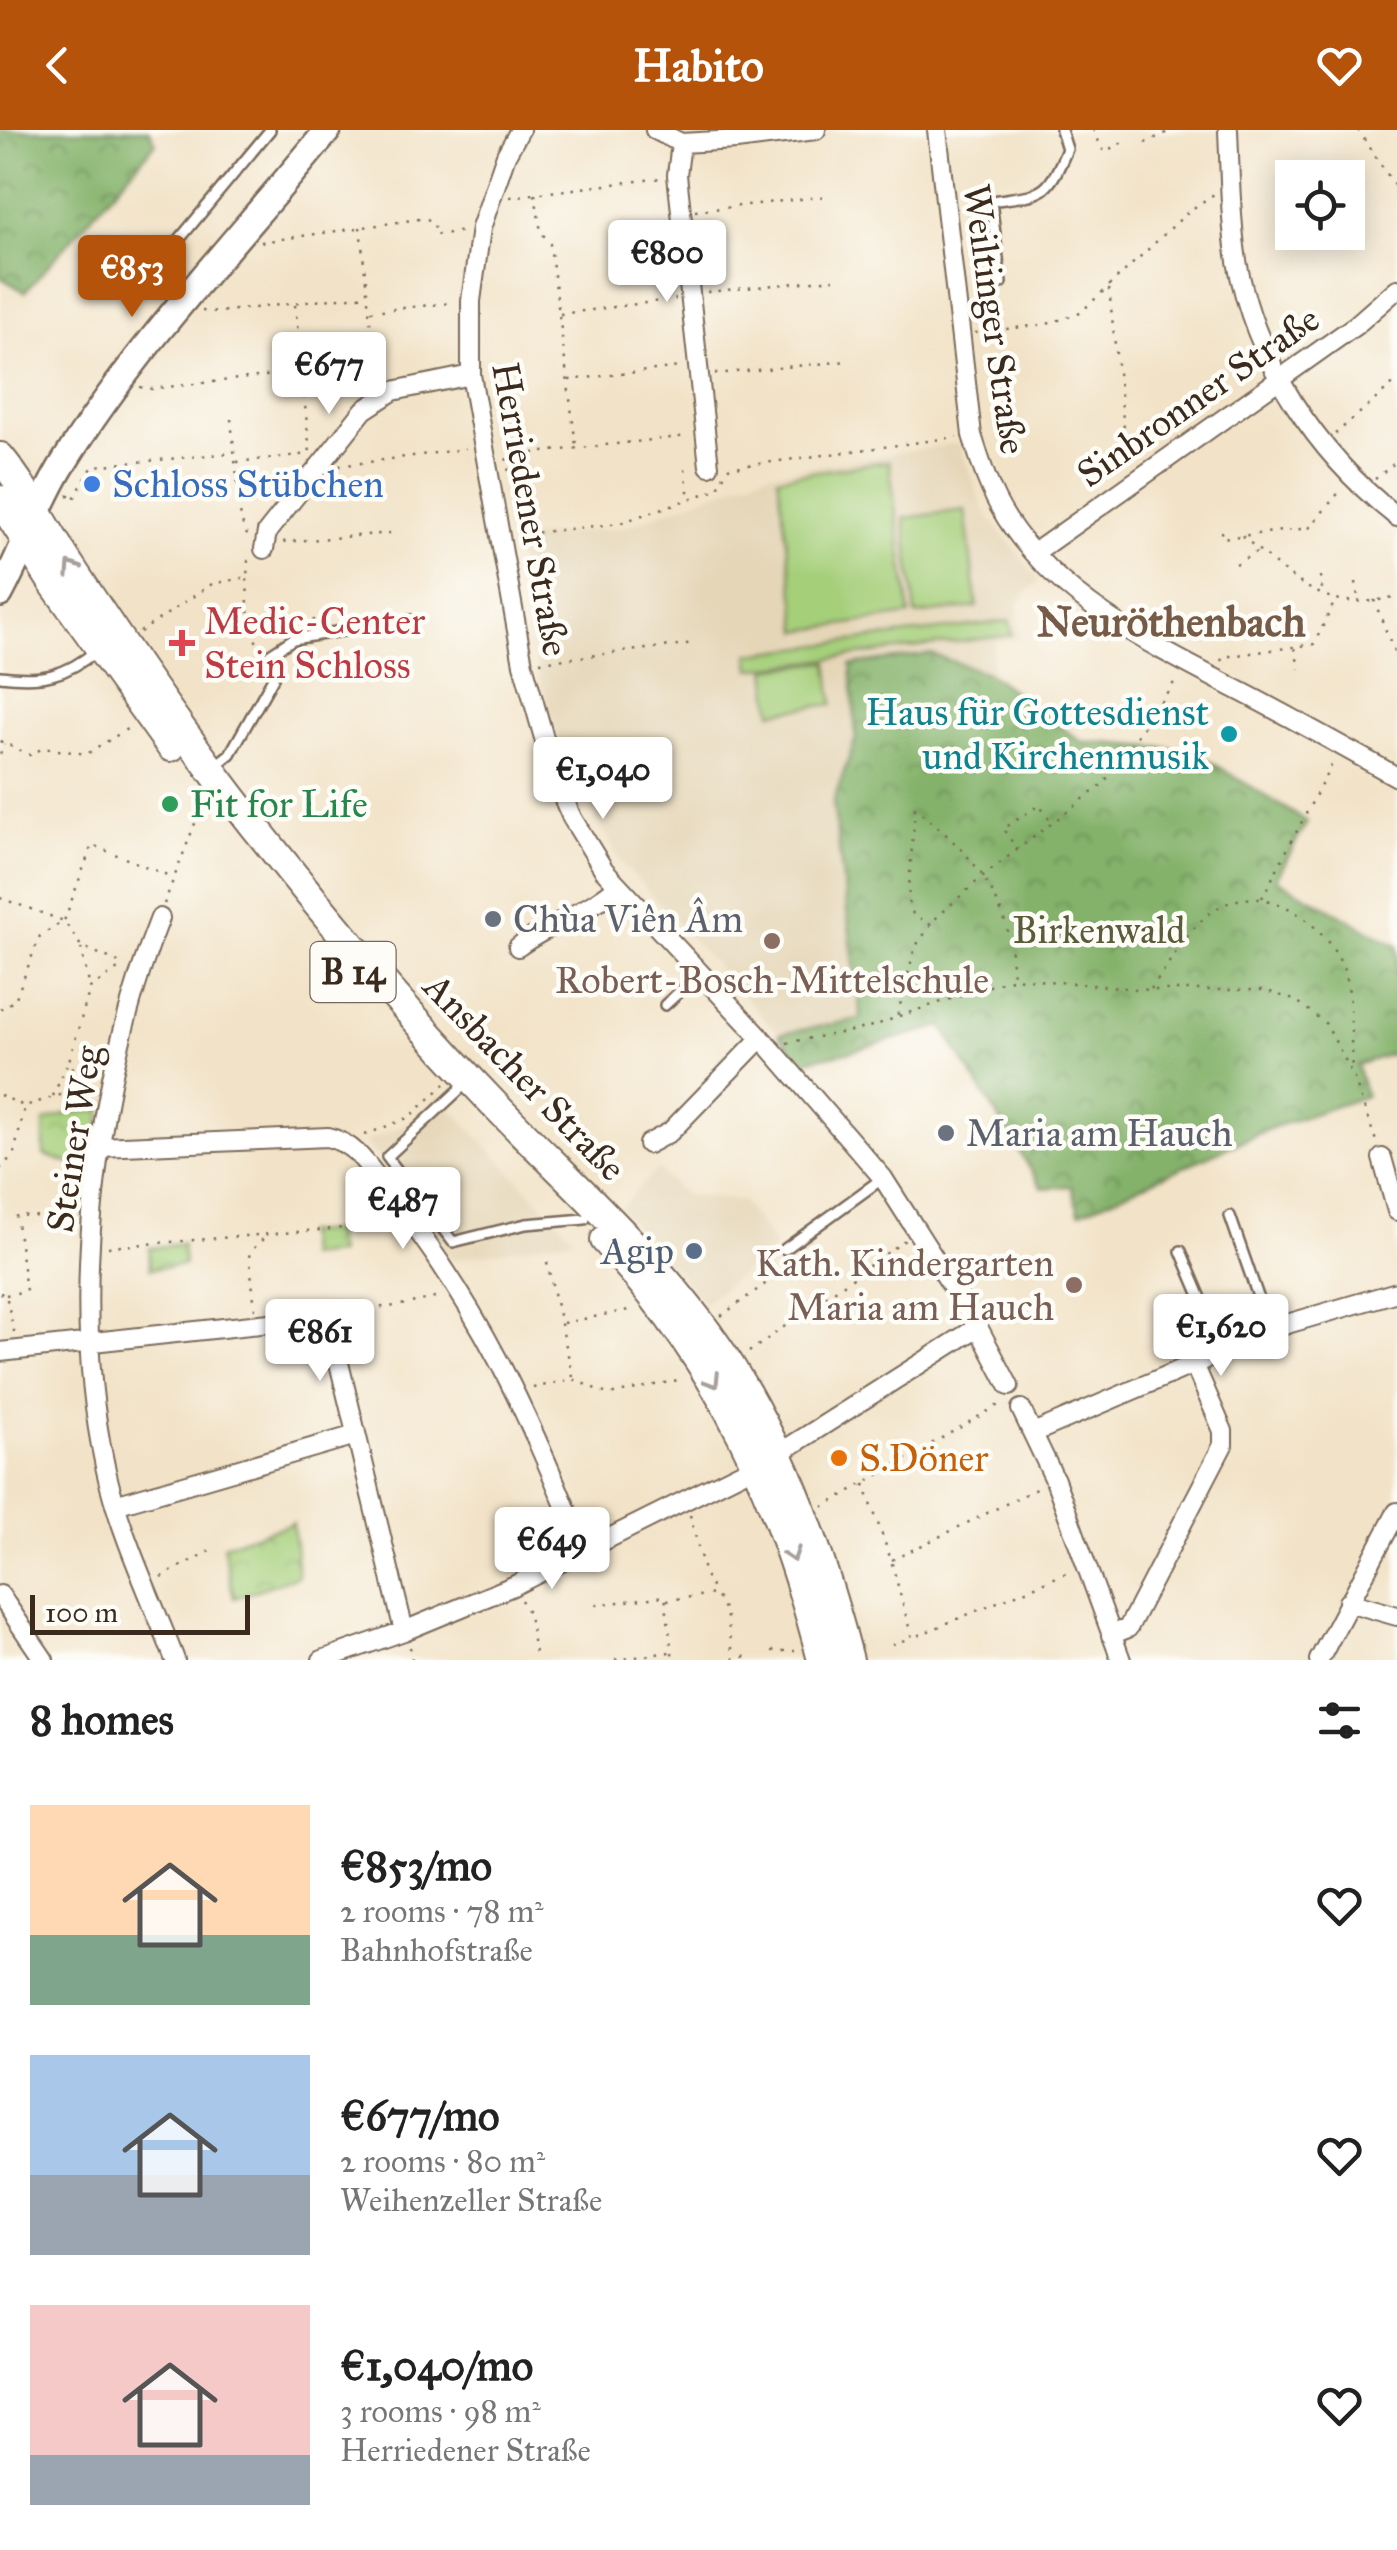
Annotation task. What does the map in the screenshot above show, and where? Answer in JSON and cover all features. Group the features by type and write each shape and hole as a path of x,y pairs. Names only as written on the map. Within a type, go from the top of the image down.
{"main road":[{"path":"0,594 55,479 119,382 328,130"},
{"name":"B 14","path":"0,456 38,512"},
{"name":"B 14","path":"0,500 24,538"},
{"name":"Ansbacher Straße","path":"38,512 148,716 404,1007 492,1102 636,1246 704,1328 719,1369 818,1552 849,1660"},
{"name":"Ansbacher Straße","path":"24,538 111,646 340,957 719,1369"},
{"name":"Ansbacher Straße","path":"767,1459 800,1578 812,1656"}],"street":[{"name":"Herriedener Straße","path":"520,130 488,200 481,228 471,301 471,375 523,664 557,784 572,818 618,886 767,1044 883,1178 918,1230 978,1327 1033,1433 1055,1480 1120,1660"},
{"path":"655,130 681,143 816,130"},
{"name":"Weiltinger Straße","path":"937,130 972,435 992,491 1007,519 1034,553 1089,605 1397,778"},
{"path":"1228,130 1241,278 1250,313 1278,377 1322,445 1397,517"},
{"path":"681,143 677,175 709,466"},
{"name":"Sinbronner Straße","path":"1034,553 1356,325 1397,289"},
{"path":"264,549 267,532 313,468 364,410 414,385 471,375"},
{"path":"518,947 548,926 606,897 618,886"},
{"name":"Steiner Weg","path":"160,918 140,968 112,1094 101,1147 89,1249 98,1426 116,1506 175,1660"},
{"path":"648,1144 670,1132 767,1044"},
{"path":"101,1147 328,1137 348,1142 461,1292 516,1392 583,1550"},
{"path":"1382,1158 1397,1211"},
{"path":"1033,1433 1270,1331 1397,1292"},
{"path":"9,1351 316,1318 324,1321 331,1330 404,1632"},
{"path":"322,1660 404,1632 513,1586 767,1459 978,1327"},
{"path":"1112,1635 1128,1628 1224,1446 1223,1431 1194,1364"},
{"path":"116,1506 356,1435"},
{"path":"1319,1660 1397,1512"},
{"path":"0,1596 44,1660"},
{"path":"1348,1602 1397,1616"}],"lane":[{"path":"144,282 270,130"},
{"path":"1001,283 991,200 1047,189 1068,149 1061,130"},
{"path":"208,782 230,754 273,678 270,654 293,639 410,620"},
{"path":"0,676 54,676 74,669 111,646"},
{"path":"665,1005 700,973"},
{"path":"454,1084 386,1157 453,1242 526,1224 585,1219"},
{"path":"785,1248 883,1178"},
{"path":"1230,1216 1270,1331"},
{"path":"1181,1251 1224,1352"}],"path":[{"path":"1092,130 1104,152 1123,142"},
{"path":"1145,143 1172,130"},
{"path":"1358,130 1397,189"},
{"path":"488,200 677,175"},
{"path":"960,334 1047,324 1080,313 1189,211 1231,181"},
{"path":"535,194 542,232 550,244 576,448"},
{"path":"681,213 828,196"},
{"path":"230,246 426,218 434,224 434,235 481,228"},
{"path":"360,227 379,400"},
{"path":"558,314 834,279"},
{"path":"1108,288 1130,484"},
{"path":"176,310 219,312 367,295"},
{"path":"369,312 471,301"},
{"path":"295,304 313,468"},
{"path":"567,380 848,360"},
{"path":"119,382 150,389 302,372"},
{"path":"303,384 376,376"},
{"path":"1322,445 1397,382"},
{"path":"305,408 312,408"},
{"path":"520,534 506,456 705,434"},
{"path":"500,537 620,523 718,489 726,468 972,435"},
{"path":"236,462 313,468 484,446"},
{"path":"55,479 73,500 94,466 234,453"},
{"path":"1221,531 1222,538 1309,528 1358,482 1397,461"},
{"path":"685,469 689,499"},
{"path":"1242,536 1306,588 1335,602 1395,596 1393,588"},
{"path":"264,549 248,560 249,632 270,654"},
{"path":"1236,564 1259,550"},
{"path":"1320,576 1324,596"},
{"path":"111,646 212,584 247,577"},
{"path":"1356,582 1358,600"},
{"path":"1373,599 1397,659"},
{"path":"1213,677 1223,657 1314,644 1335,602"},
{"path":"249,632 262,626 325,619"},
{"path":"523,664 695,643"},
{"path":"1294,647 1298,669"},
{"path":"897,1017 916,947 931,926 983,876 1103,784 1188,663"},
{"path":"0,754 2,742 30,755 43,748 86,754 148,716"},
{"path":"1262,898 1341,746"},
{"path":"160,918 208,782"},
{"path":"1018,850 1004,829 1039,804 1052,824"},
{"path":"931,926 913,914 908,900 915,808 959,844 983,876 1006,923 1014,978"},
{"path":"0,1009 15,1000 40,936 64,922 92,845 172,877"},
{"path":"0,898 64,922 81,946 90,988 69,1061 52,1098"},
{"path":"1150,990 1203,918 1226,905 1262,898 1303,914 1324,935 1346,974 1352,1073"},
{"path":"81,946 125,964 90,988"},
{"path":"767,1044 828,1038 877,1026 1014,978 1150,990 1264,990 1298,1001 1326,1024 1352,1073 1382,1158"},
{"path":"69,1061 84,1087"},
{"path":"348,1142 410,1117 454,1084"},
{"path":"0,1096 25,1106 84,1087 112,1094"},
{"path":"0,1169 14,1154 25,1106"},
{"path":"89,1249 370,1226 402,1210"},
{"path":"0,1293 26,1291 16,1215 91,1220"},
{"path":"516,1392 574,1379 609,1395 719,1369 918,1230"},
{"path":"256,1324 249,1253 268,1234"},
{"path":"704,1328 790,1266 785,1248"},
{"path":"547,1262 574,1379"},
{"path":"324,1321 330,1312 396,1306 461,1292"},
{"path":"6,1295 9,1351"},
{"path":"562,1324 660,1304"},
{"path":"818,1497 822,1507 1014,1397"},
{"path":"891,1560 1055,1480"},
{"path":"864,1484 891,1560 912,1638"},
{"path":"685,1498 705,1576 726,1612 733,1660 750,1654"},
{"path":"147,1586 211,1550"},
{"path":"892,1644 1086,1565"},
{"path":"513,1586 529,1614 536,1660"},
{"path":"666,1600 715,1594"},
{"path":"596,1605 665,1596 673,1660"},
{"path":"772,1651 812,1656"},
{"path":"616,1660 672,1652"}],"shaded area":[{"path":"959,443 983,509 1039,580 1017,603 1021,639 995,643 990,674 931,654 851,665 856,738 833,803 861,1019 779,1034 621,862 566,762 540,681 515,539 622,528 767,473"},
{"path":"439,1096 574,1238 452,1260 366,1142 413,1121"},
{"path":"657,1169 686,1195 742,1201 776,1247 704,1303 619,1209"}],"green space":[{"path":"0,130 149,130 156,143 25,292 0,277"},
{"path":"889,461 910,615 799,631 778,477"},
{"path":"965,510 977,607 916,615 904,518"},
{"path":"1010,621 1012,635 751,669 749,654"},
{"name":"Birkenwald","path":"931,654 990,674 1080,741 1192,750 1307,822 1276,879 1397,946 1397,1052 1357,1065 1366,1096 1274,1127 1079,1213 1072,1186 1042,1188 942,1026 802,1061 779,1034 861,1019 833,803 856,738 851,665"},
{"path":"828,662 833,704 772,712 767,669"},
{"path":"102,1109 93,1171 44,1155 44,1122 69,1113"},
{"path":"334,1231 338,1254 307,1257 305,1233"},
{"path":"182,1244 184,1265 150,1269 149,1248"},
{"path":"293,1523 298,1576 234,1598 223,1545"}],"place":[{"name":"Schloss Stübchen","path":"92,484"},
{"name":"Medic-Center Stein Schloss","path":"182,643"},
{"name":"Haus für Gottesdienst und Kirchenmusik","path":"1229,734"},
{"name":"Fit for Life","path":"170,804"},
{"name":"Chùa Viên Âm","path":"493,919"},
{"name":"Robert-Bosch-Mittelschule","path":"772,941"},
{"name":"Maria am Hauch","path":"946,1133"},
{"name":"Agip","path":"694,1251"},
{"name":"Kath. Kindergarten Maria am Hauch","path":"1074,1285"},
{"name":"S.Döner","path":"839,1458"}],"district":[{"name":"Neuröthenbach","path":"1171,622"}]}
